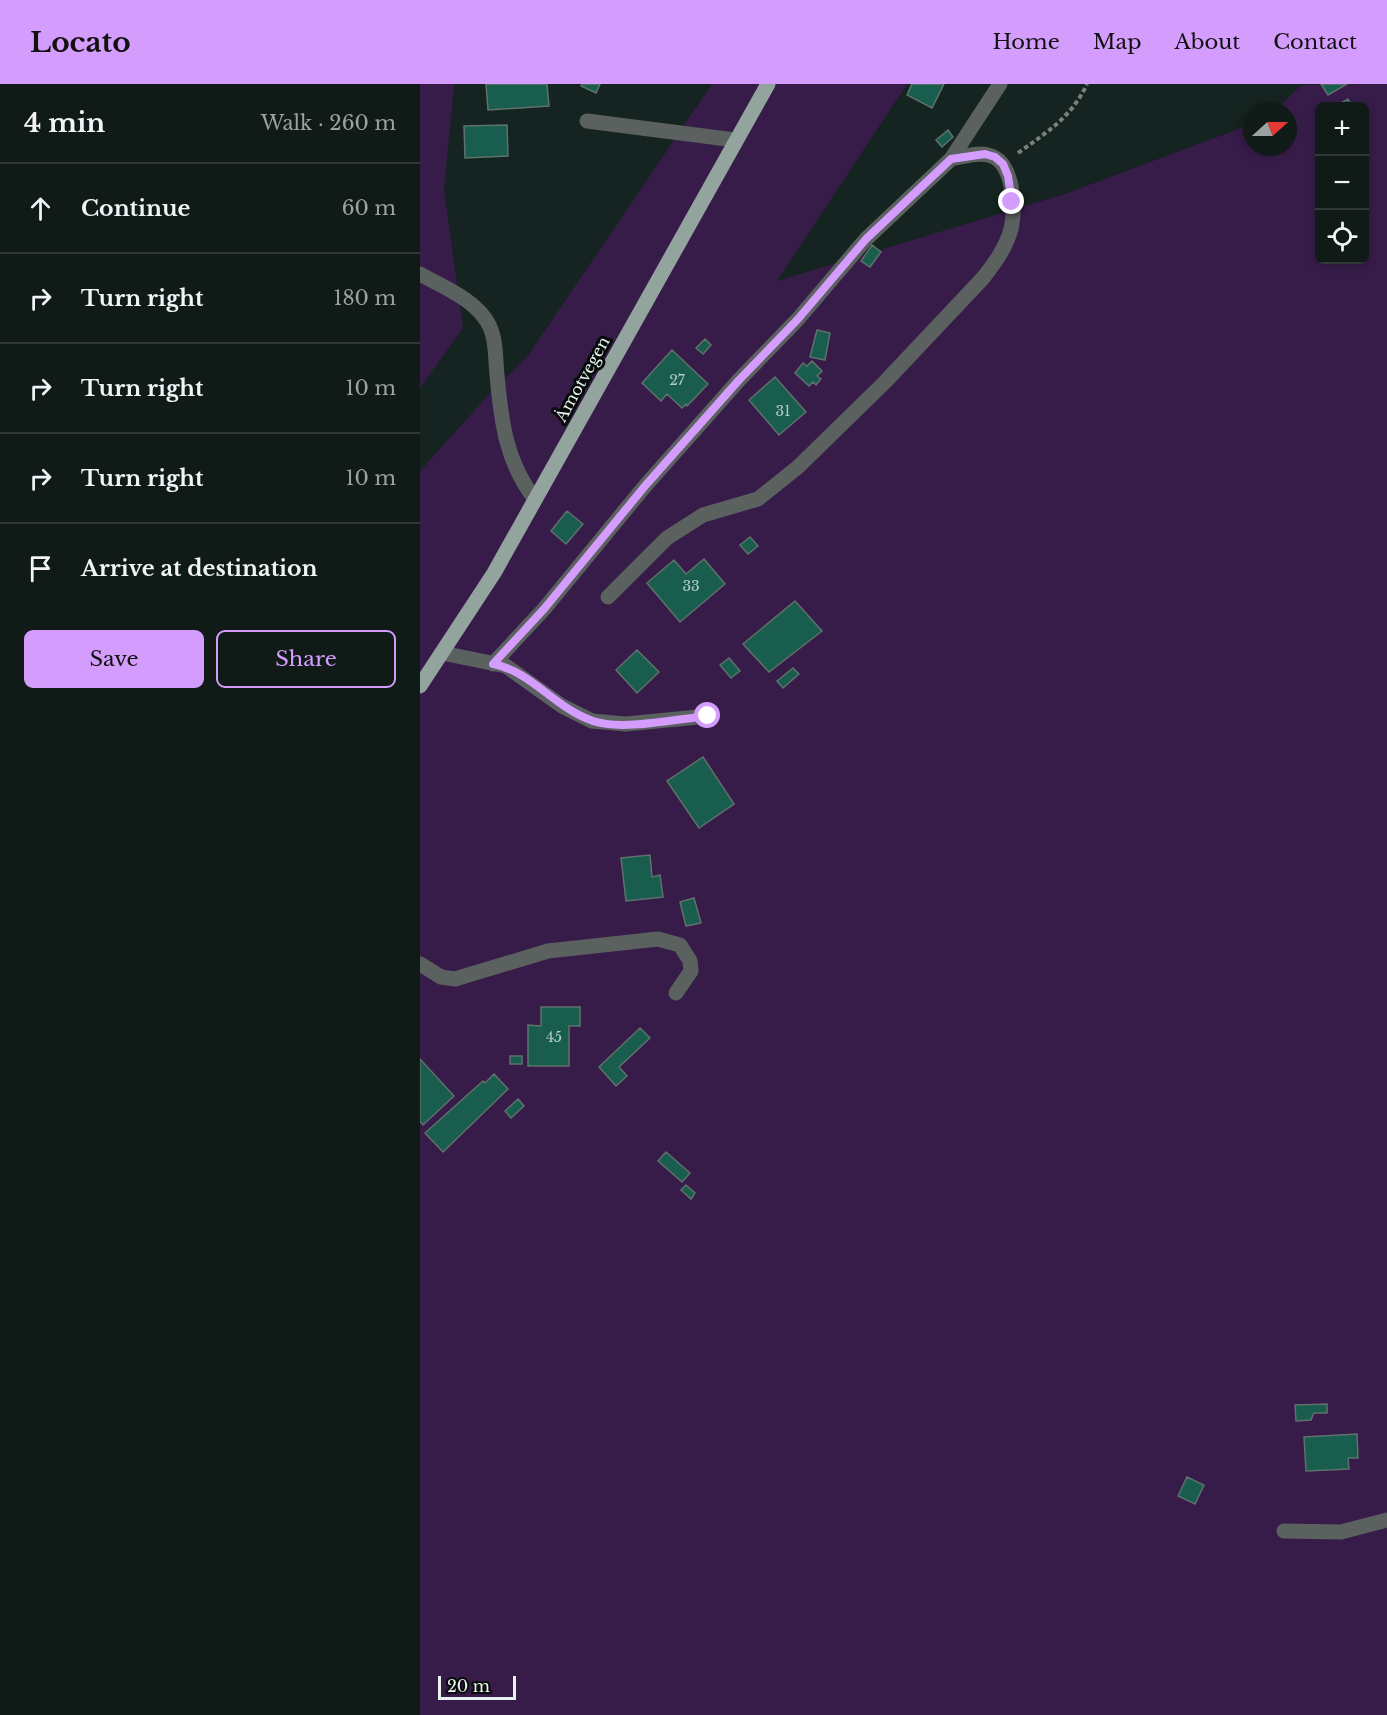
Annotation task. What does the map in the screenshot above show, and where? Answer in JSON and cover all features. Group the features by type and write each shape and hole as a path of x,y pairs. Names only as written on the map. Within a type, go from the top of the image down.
{"main road":[{"name":"Åmotvegen","path":"420,686 494,573 768,84"}],"lane":[{"path":"493,664 544,609 645,486 739,380 798,319 866,239 951,159 999,84"},
{"path":"587,121 650,131 735,140"},
{"path":"608,597 667,538 703,515 758,500 798,467 884,382 983,278 1006,243 1012,221 1011,188 1003,164 995,157 985,154 951,159"},
{"path":"420,274 470,303 484,317 492,330 506,446 524,485 535,499"},
{"path":"442,653 506,666 562,706 592,721 626,723 708,716"},
{"path":"420,964 441,977 455,979 548,951 658,939 680,945 690,961 691,971 676,993"},
{"path":"1284,1532 1341,1532 1387,1520"}],"path":[{"path":"1003,164 1048,134 1065,117 1087,84"}],"shaded area":[{"path":"420,84 454,84 444,190 463,328 420,388"},
{"path":"712,84 907,84 777,281 1065,194 1243,127 1243,156 1297,156 1297,102 1284,102 1302,85 1387,84 1387,1715 420,1715 420,471 491,392 527,357"}],"building":[{"path":"486,84 547,84 549,106 488,110"},
{"path":"582,84 600,84 596,93 581,86"},
{"path":"912,84 944,84 932,108 907,95"},
{"path":"1321,84 1347,84 1328,95"},
{"path":"507,125 508,156 465,158 464,126"},
{"path":"948,130 953,137 942,147 936,140"},
{"path":"872,245 881,252 870,267 861,261"},
{"path":"817,330 830,333 825,360 810,357"},
{"path":"705,339 711,345 703,354 696,348"},
{"path":"672,350 708,384 687,406 686,404 682,408 667,394 661,401 642,383"},
{"path":"812,361 822,371 817,376 821,379 816,385 813,382 809,386 795,373 803,363 807,366"},
{"path":"775,377 806,412 779,435 749,400"},
{"path":"567,511 583,524 566,544 551,531"},
{"path":"750,537 758,546 748,554 740,545"},
{"path":"704,559 725,584 680,622 647,583 674,560 686,574"},
{"path":"795,601 822,631 769,672 743,644"},
{"path":"637,650 659,672 637,693 616,670"},
{"path":"729,658 740,671 731,678 720,665"},
{"path":"793,668 799,674 783,688 777,681"},
{"path":"703,757 734,804 699,828 667,781"},
{"path":"650,855 652,877 660,875 663,897 626,901 621,858"},
{"path":"694,898 701,923 686,926 680,902"},
{"path":"541,1007 580,1007 580,1026 569,1026 569,1066 528,1066 528,1025 541,1026"},
{"path":"640,1028 650,1038 619,1067 627,1076 616,1086 599,1067"},
{"path":"510,1056 522,1056 522,1064 510,1064"},
{"path":"420,1059 454,1096 423,1125 420,1121"},
{"path":"494,1074 508,1089 443,1152 425,1133 483,1081 485,1083"},
{"path":"518,1099 524,1106 511,1118 505,1111"},
{"path":"666,1152 690,1173 682,1182 658,1161"},
{"path":"686,1185 695,1193 691,1199 681,1190"},
{"path":"1327,1404 1327,1413 1314,1413 1311,1420 1296,1421 1295,1405"},
{"path":"1357,1434 1358,1458 1348,1458 1349,1469 1306,1471 1304,1437"},
{"path":"1187,1477 1204,1485 1195,1504 1178,1496"}],"route":[{"path":"708,716 626,723 592,721 562,706 506,666 493,664 544,609 645,486 739,380 798,319 866,239 951,159 985,154 995,157 1003,164 1008,176 1012,202"}]}
